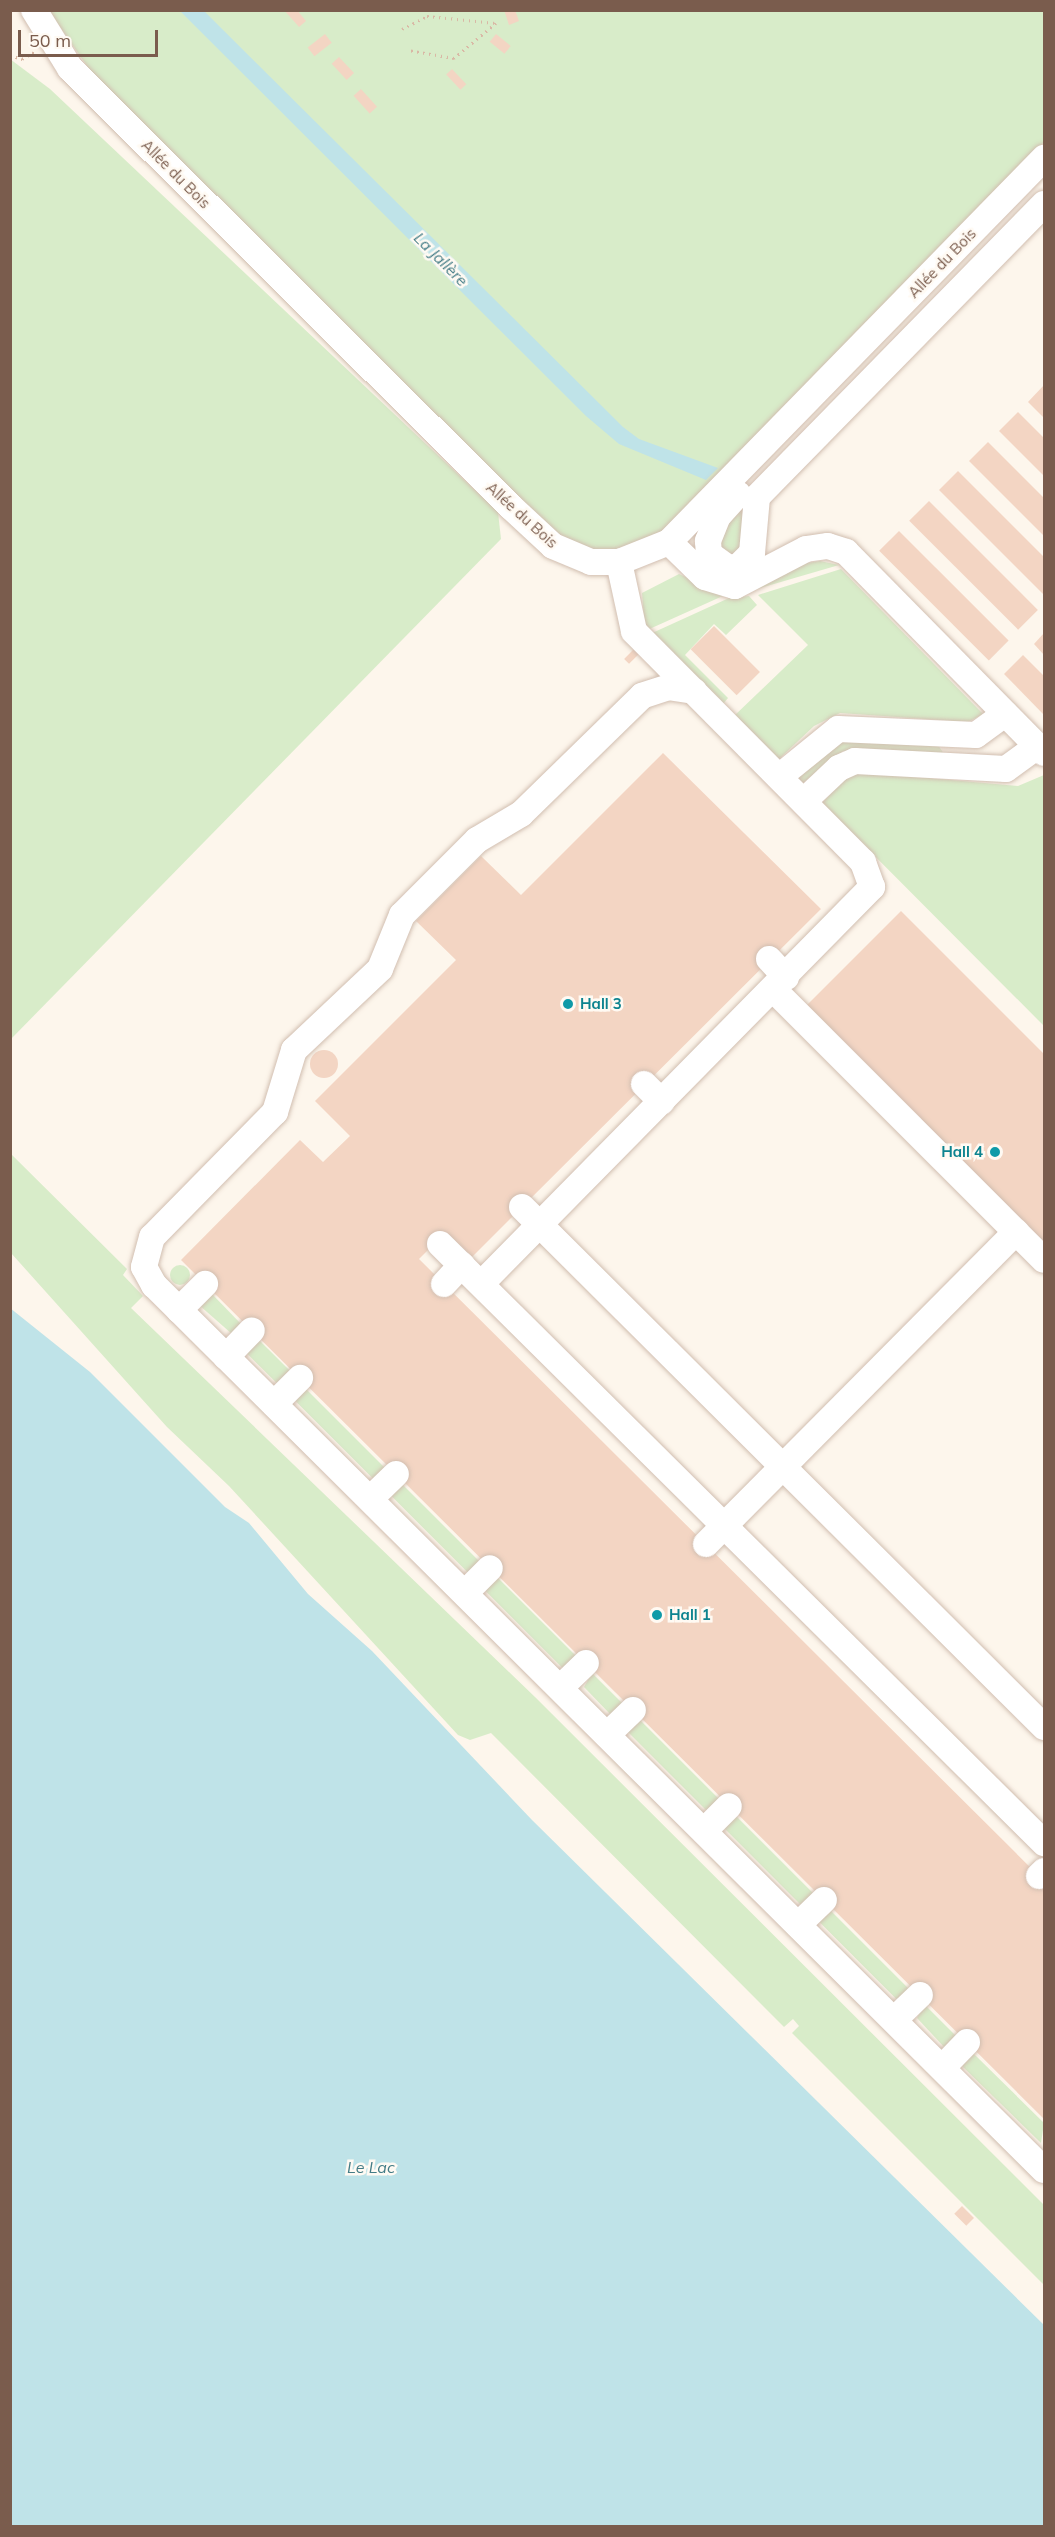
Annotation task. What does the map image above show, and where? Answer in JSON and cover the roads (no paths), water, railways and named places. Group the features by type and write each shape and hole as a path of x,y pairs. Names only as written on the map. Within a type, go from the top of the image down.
{"street":[{"name":"Allée du Bois","path":"34,10 56,50 532,528 577,560 619,562 669,542 1044,158"},
{"path":"1044,182 717,516 708,541 716,563 728,568 746,561 752,554 757,497 1044,204"},
{"path":"669,542 705,578 735,586 806,549 828,546 846,552 1041,749 1006,770 855,761 839,768 804,801"},
{"path":"482,1283 540,1225 653,1093 872,887 863,862 634,631 619,562"},
{"path":"694,691 669,687 642,696 521,814 477,840 402,915 374,976 294,1050 266,1124 147,1245 148,1276 226,1357 942,2068 1042,2164"},
{"path":"779,777 838,729 976,735 1005,714"},
{"path":"776,975 1044,1260"},
{"path":"522,1207 1044,1727"},
{"path":"705,1544 1016,1232"},
{"path":"440,1244 482,1283 1044,1843"},
{"path":"444,1284 462,1265"},
{"path":"179,1310 205,1284"},
{"path":"226,1357 252,1330"},
{"path":"274,1404 300,1378"},
{"path":"370,1499 396,1473"},
{"path":"465,1593 490,1568"},
{"path":"560,1688 586,1663"},
{"path":"607,1735 633,1710"},
{"path":"704,1831 729,1806"},
{"path":"798,1924 824,1900"},
{"path":"894,2020 920,1995"},
{"path":"942,2068 967,2042"}],"water":[{"name":"La Jallère","path":"180,11 204,11 623,427 639,439 718,468 706,480 619,444 586,416"},
{"name":"Le Lac","path":"10,1308 90,1372 225,1507 249,1523 308,1594 372,1651 532,1820 1044,2325 1044,2526 11,2526"}],"place":[{"name":"Hall 3","path":"568,1004"},
{"name":"Hall 4","path":"995,1152"},
{"name":"Hall 1","path":"657,1615"}]}
